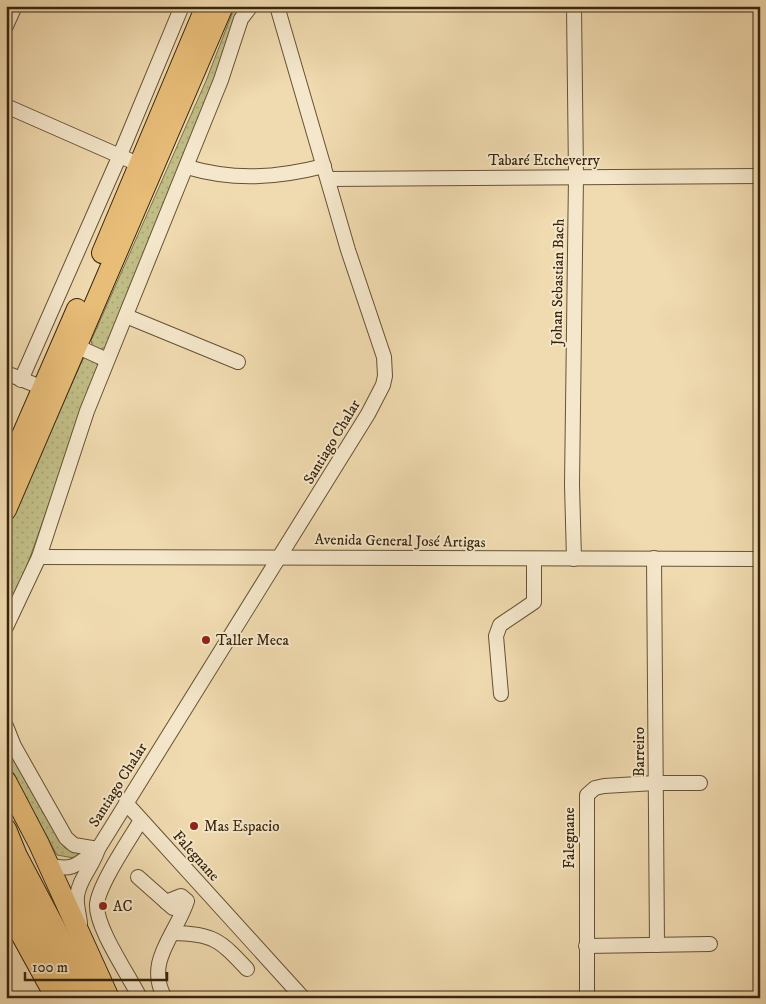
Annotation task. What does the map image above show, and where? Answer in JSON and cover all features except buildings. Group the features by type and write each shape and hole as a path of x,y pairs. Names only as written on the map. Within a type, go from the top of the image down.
{"highway":[{"path":"6,472 206,6"},
{"path":"6,510 223,6"},
{"path":"6,448 28,403 41,391"},
{"path":"6,781 50,866 109,998"},
{"path":"6,829 17,856 92,998"},
{"path":"6,866 76,998"},
{"path":"6,908 56,998"}],"street":[{"path":"6,26 15,6"},
{"path":"20,380 120,155 182,6"},
{"path":"6,627 39,557 88,410 107,360 187,168 221,80 241,19 251,6"},
{"name":"Santiago Chalar","path":"81,935 77,897 79,886 98,849 282,556 379,396 386,376 384,357 326,172 277,6"},
{"name":"Johan Sebastian Bach","path":"574,6 576,176 572,485 574,559"},
{"path":"6,106 138,164"},
{"name":"Tabaré Etcheverry","path":"187,168 247,178 326,172 576,176 760,176"},
{"path":"126,316 238,362"},
{"path":"76,346 107,360"},
{"path":"6,374 41,391"},
{"name":"Avenida General José Artigas","path":"39,557 282,556 760,559"},
{"path":"501,694 496,636 500,625 534,602 534,558"},
{"name":"Barreiro","path":"654,558 656,945"},
{"path":"6,726 14,746 66,838 74,845 98,849"},
{"name":"Falegnane","path":"587,998 587,795 595,788 655,782 700,783"},
{"name":"Falegnane","path":"126,803 303,998"},
{"path":"140,998 106,936 98,917 97,904 102,888 141,820"},
{"name":"Santiago Chalar","path":"50,866 62,869 70,868 98,849"},
{"path":"138,877 181,915 157,967 158,995"},
{"path":"172,933 211,937 224,945 247,969"},
{"path":"586,946 710,944"}],"shaded area":[{"path":"235,6 246,6 106,347 98,350 93,347 91,341 206,81"},
{"path":"87,357 93,359 98,366 6,620 6,536 12,516 83,359"},
{"path":"6,739 40,806 65,848 83,854 74,858 57,855 6,762"}],"place":[{"name":"Taller Meca","path":"206,640"},
{"name":"Mas Espacio","path":"194,826"},
{"name":"AC","path":"103,906"}]}
